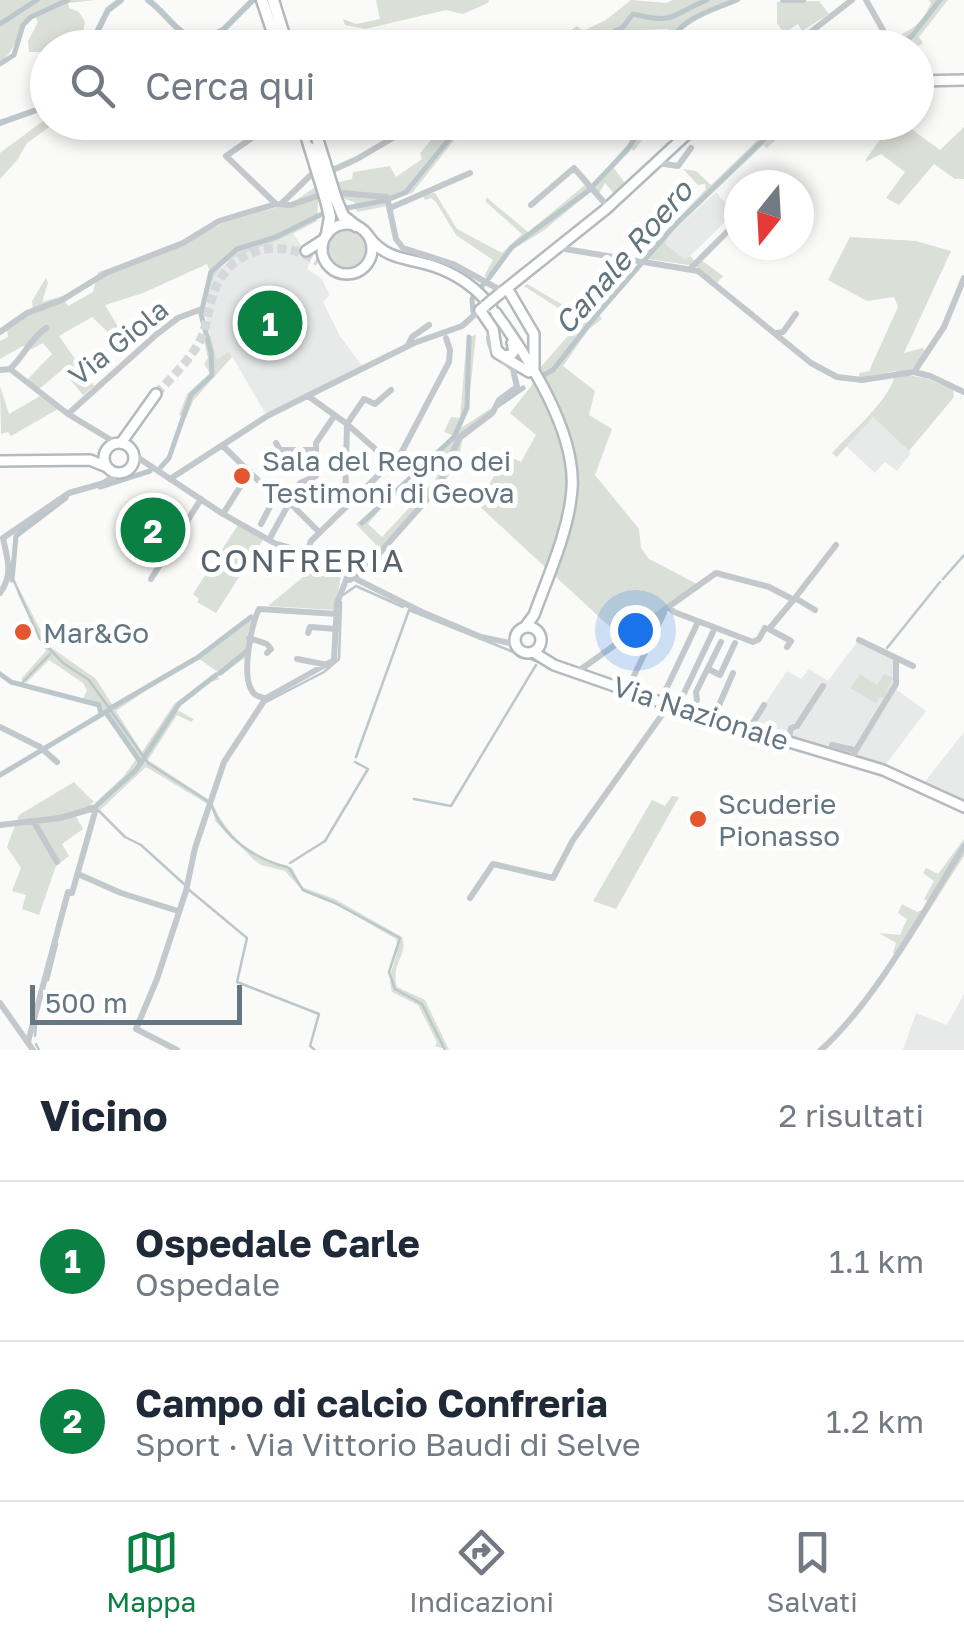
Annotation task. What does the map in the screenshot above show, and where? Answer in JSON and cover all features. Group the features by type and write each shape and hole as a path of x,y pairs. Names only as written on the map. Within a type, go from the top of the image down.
{"highway":[{"path":"262,0 272,30"},
{"path":"272,0 282,30"},
{"path":"309,140 331,199 356,226"},
{"path":"316,140 331,199 326,236"}],"main road":[{"path":"934,81 964,80"},
{"path":"552,407 530,372 501,357 486,305 548,256 565,249 680,140"},
{"path":"306,251 340,226 356,226 380,252 433,266 459,278 486,300 522,346 530,344 532,331"},
{"path":"326,236 324,258 332,269"},
{"path":"366,265 372,251 368,237"},
{"path":"318,262 352,274 384,258 401,259"},
{"path":"504,290 535,338 533,368 571,456 572,490 566,519 539,602 510,642 520,651 533,652 540,647 539,602"},
{"path":"497,350 503,356 514,351 498,314"},
{"path":"498,314 552,407"},
{"path":"111,471 137,416 156,394"},
{"path":"0,461 90,460 119,448"},
{"path":"90,460 111,471 132,467 119,448"},
{"path":"521,629 539,634"},
{"path":"539,634 543,652 558,666"},
{"name":"Via Nazionale","path":"533,652 558,666 712,720 788,742 831,747 964,808"}],"street":[{"path":"783,0 802,0"},
{"path":"813,30 852,0"},
{"path":"866,0 883,30"},
{"path":"249,140 226,156 278,204 291,206 328,192 388,203 470,173"},
{"path":"0,332 27,313 62,300 106,272 183,243 219,221 278,204 314,173 335,169 389,140"},
{"path":"656,162 678,166 691,148"},
{"path":"531,206 574,168 608,207"},
{"path":"388,203 396,239 403,248 443,259 504,290"},
{"path":"691,268 724,235"},
{"path":"565,249 691,268 704,274 744,310 781,334 811,363 837,377 862,380 914,372 964,392"},
{"path":"914,372 944,327 964,278"},
{"path":"172,480 269,415 408,346 462,326 486,305"},
{"name":"Via Giola","path":"68,414 167,326 199,310"},
{"path":"781,334 796,314"},
{"path":"408,346 408,340 430,325"},
{"path":"0,370 10,369 46,328"},
{"path":"177,1050 136,1029 158,979 224,762 266,698 318,667 328,666 336,656 338,599 350,576 369,566 438,488 459,438 493,412 499,400 517,386 513,369 492,349 489,337 494,332"},
{"path":"307,554 311,541 398,460 448,362 446,338"},
{"name":"Via Giola","path":"10,369 146,466 268,540 316,555 350,576 462,629 510,642"},
{"path":"344,508 348,424 364,399 375,404 391,390"},
{"path":"308,396 348,424 390,465"},
{"path":"268,540 300,483 316,476 316,444 335,415"},
{"path":"276,443 280,450 316,450"},
{"path":"223,446 275,497 261,524"},
{"path":"132,467 146,466"},
{"path":"0,593 10,568 2,537 69,493 104,483 111,471"},
{"path":"223,514 250,471"},
{"path":"151,578 200,500"},
{"path":"289,502 320,532"},
{"path":"791,642 769,629 836,545"},
{"path":"575,672 716,573 770,587 815,610"},
{"path":"266,698 256,695 249,686 250,638 256,612 262,608 337,614"},
{"path":"667,610 752,642 759,639 765,628"},
{"path":"627,690 667,610"},
{"path":"669,705 698,622"},
{"path":"308,633 310,626 336,630"},
{"path":"470,898 493,864 553,878 573,840 669,705 713,632"},
{"path":"250,638 270,646 268,653"},
{"path":"859,640 913,666"},
{"path":"691,713 696,692 721,642"},
{"path":"708,669 720,675 735,643"},
{"path":"297,659 318,667"},
{"path":"858,757 893,689 896,660"},
{"path":"712,720 734,673"},
{"path":"788,742 791,728 797,726 823,686"},
{"path":"748,730 764,705"},
{"path":"0,726 43,749 58,762"},
{"path":"0,825 91,809 95,813 72,893 68,892 28,1042"},
{"path":"34,822 57,862"},
{"path":"821,1050 848,1026 862,1000 888,970 963,851"},
{"path":"78,874 104,887 178,911"},
{"path":"0,1002 33,1050"}],"shaded area":[{"path":"0,0 96,0 68,3 85,22 83,30 34,30 38,22 33,13 0,62"},
{"path":"376,0 489,0 463,14 446,10 365,29 345,25 343,19 356,24 380,19"},
{"path":"631,0 742,0 683,30 585,30 606,20"},
{"path":"929,0 948,0 924,30 907,30 926,13"},
{"path":"819,1 829,14 804,30 798,24 782,30 777,23 777,2"},
{"path":"964,127 964,179 955,179 934,164 899,205 886,198 905,172 881,154 866,159 880,140 926,140 940,150"},
{"path":"30,131 31,140 0,179 0,153"},
{"path":"431,140 454,140 412,193 388,202 387,206 357,212 354,202 339,197 318,202 317,221 232,258 216,274 206,302 201,303 207,264 143,293 105,305 120,330 113,337 92,317 59,336 94,386 83,395 62,370 39,389 27,380 52,354 43,343 32,349 23,346 0,359 0,341 8,337 7,330 33,310 32,301 46,278 42,302 62,296 68,306 93,292 98,272 176,248 225,222 292,203 314,188 352,179 353,172 390,166 396,177 422,159 420,153"},
{"path":"630,140 642,140 614,168 627,186 616,196 605,183 598,195 593,190 543,231 512,250 491,279 484,276 493,260 456,235 436,202 431,198 425,200 422,194 435,193 457,229 502,253 522,234 486,202 486,197 528,232 585,185 591,186"},
{"path":"757,140 776,140 767,148 763,145 737,170 726,170"},
{"path":"683,169 696,171 711,185 724,172 724,182 668,236 666,244 685,260 690,256 701,260 723,276 717,283 695,266 641,258 706,189 705,184 698,185"},
{"path":"716,192 724,201 724,223 685,261 666,243 668,236"},
{"path":"347,230 361,235 366,249 361,263 347,268 333,263 328,249 333,235"},
{"path":"293,233 311,261 307,269 321,278 330,295 323,302 340,336 363,367 265,413 229,351 217,361 205,314 213,275 238,253"},
{"path":"850,237 916,241 951,251 904,353 923,348 926,353 906,375 953,390 954,397 909,451 873,417 837,457 832,453 879,404 896,371 859,378 859,373 869,371 898,307 894,297 867,301 828,280"},
{"path":"527,284 587,319 597,312 602,319 589,329 563,366 595,391 589,415 612,429 595,475 639,529 641,548 649,559 699,585 622,638 477,504 507,455 521,462 536,435 510,413 539,369 580,322 524,286"},
{"path":"210,334 217,360 229,351 232,357 193,401 186,418 179,415 187,394 210,373 204,364 208,358 204,341"},
{"path":"476,335 468,410 461,428 493,407 494,416 463,439 458,460 440,490 381,550 356,524 449,441 452,435 444,432 451,417 460,418 468,337","holes":["442,457 444,461 435,480 382,537 368,524 393,494"]},
{"path":"0,386 9,414 40,396 58,409 11,436 8,432 1,434"},
{"path":"873,417 911,453 897,471 885,462 875,473 846,446"},
{"path":"154,506 174,518 152,555 132,543"},
{"path":"238,525 263,540 216,613 197,602 199,599 193,594"},
{"path":"319,564 341,575 335,610 268,606"},
{"path":"19,589 49,646 96,679 113,706 144,687 145,691 116,711 142,752 174,704 214,674 220,679 208,683 179,705 177,710 194,719 191,722 177,715 148,760 211,801 209,805 146,767 100,810 95,803 136,759 98,706 82,702 87,690 83,683 49,660 26,683 21,679 46,651 17,593"},
{"path":"253,616 247,656 222,675 198,658"},
{"path":"860,638 900,658 897,690 926,711 883,768 748,728 787,671 801,679 809,669 828,681"},
{"path":"860,674 877,685 884,674 893,678 884,698 876,703 850,688"},
{"path":"964,732 964,804 923,784"},
{"path":"74,782 94,802 75,815 83,829 62,844 69,856 56,866 39,915 22,909 26,895 12,891 21,868 7,847 19,815"},
{"path":"672,796 679,797 616,909 593,901 652,800 665,806"},
{"path":"213,804 228,829 251,852 268,862 292,868 302,887 335,899 402,937 397,987 425,1000 449,1050 435,1046 437,1042 418,1005 392,992 396,939 337,905 304,892 285,871 261,865 215,821"},
{"path":"964,839 964,856 901,955 893,953 896,943 879,933 900,935 907,919 898,913 902,904 917,912 925,909 929,902 924,899 934,881 923,873 926,868 938,874"},
{"path":"964,994 964,1050 903,1050 916,1013 947,1025"}],"waterway":[{"path":"0,24 37,0"},
{"path":"0,64 14,55 23,25 31,17 68,0"},
{"path":"98,30 108,10 121,0"},
{"path":"148,0 179,30"},
{"path":"223,30 253,0"},
{"path":"618,30 633,14 666,18 707,0"},
{"path":"679,30 706,12 737,0"},
{"name":"Canale Roero","path":"917,30 940,0"},
{"path":"0,123 30,112"},
{"path":"347,208 406,192 448,140"},
{"path":"630,146 634,140"},
{"name":"Canale Roero","path":"540,377 553,370 674,226 763,140"},
{"path":"489,278 512,247 588,191 628,149"},
{"path":"161,467 169,458 191,395 212,375 211,352 201,314 211,272 237,249 276,237 324,213"},
{"path":"473,312 472,299 486,281"},
{"path":"362,523 454,437 467,408 469,337"},
{"name":"Canale Roero","path":"497,406 523,388"},
{"path":"100,487 150,471"},
{"name":"Canale Roero","path":"417,506 433,488"},
{"path":"12,580 16,536 66,498"},
{"path":"943,579 964,555"},
{"path":"13,579 40,639 63,663 89,680 148,763 209,802"},
{"path":"887,648 940,582"},
{"path":"343,595 356,586 403,607"},
{"path":"266,702 324,672 339,659 341,602"},
{"path":"356,757 409,610 563,672"},
{"path":"197,658 251,617"},
{"path":"220,673 247,651"},
{"path":"21,684 50,654"},
{"path":"111,708 195,659"},
{"path":"414,799 451,806 536,665"},
{"path":"0,674 11,682 99,705 101,714"},
{"path":"89,808 136,770 179,704 216,675"},
{"path":"0,775 109,710"},
{"path":"107,714 141,763"},
{"path":"290,863 325,841 368,769 355,762"},
{"path":"948,804 964,813"},
{"path":"212,806 224,828 242,846 287,867"},
{"path":"95,807 125,837 141,845 184,884"},
{"path":"289,868 303,890 400,938 389,972 395,989 422,1004 445,1050"},
{"path":"188,889 247,938 237,982 319,1014 310,1046 315,1050"},
{"path":"48,980 57,944"},
{"path":"35,1036 36,1024"},
{"path":"36,1044 39,1050"}],"tunnel":[{"path":"156,394 200,341 215,289 233,264 246,255 275,248 304,254 318,262"}],"place":[{"name":"Ospedale Carle","path":"270,323"},
{"name":"Sala del Regno dei Testimoni di Geova","path":"242,476"},
{"name":"Campo di calcio Confreria","path":"153,530"},
{"name":"Mar&Go","path":"23,632"},
{"name":"Scuderie Pionasso","path":"698,819"}],"district":[{"name":"CONFRERIA","path":"303,560"}]}
